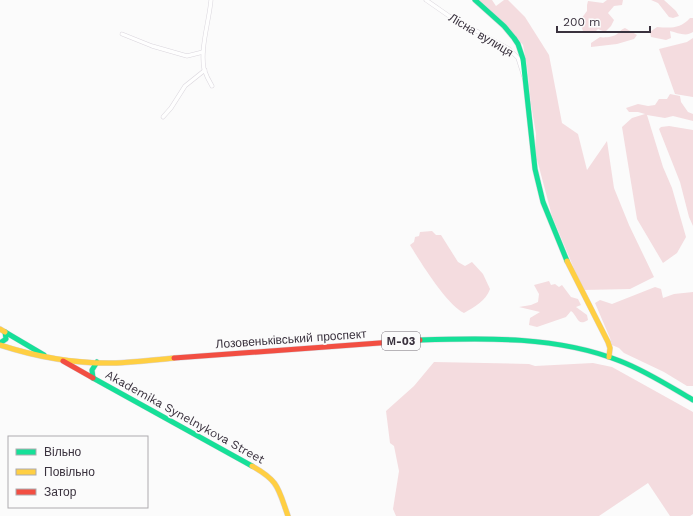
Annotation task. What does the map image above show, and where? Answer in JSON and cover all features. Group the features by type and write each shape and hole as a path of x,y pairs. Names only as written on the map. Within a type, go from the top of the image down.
{"main road":[{"path":"475,0 504,26 518,44 523,59 535,170 543,202 569,266 608,342 610,348 609,356"},
{"path":"0,329 49,358"},
{"path":"0,344 6,339 5,332"},
{"path":"5,332 12,339 12,349"},
{"name":"Лозовеньківський проспект","path":"0,344 12,349 61,360 115,363 409,340 455,339 520,341 588,351 609,356 642,371 693,400"},
{"name":"Akademika Synelnykova Street","path":"61,360 267,474 276,485 288,516"},
{"path":"88,362 89,372 93,378"},
{"path":"93,378 92,370 97,362"}],"street":[{"path":"211,0 203,52 205,70 212,86"},
{"name":"Лісна вулиця","path":"426,0 449,16 509,49 518,58 524,78"},
{"path":"122,34 152,46 187,56 203,52"},
{"path":"163,117 186,86 205,70"}],"shaded area":[{"path":"479,0 492,0 496,6 504,0 508,0 525,17 549,55 562,123 578,134 587,170 607,141 614,188 629,225 654,277 630,289 583,290 552,216 535,152 536,134 523,45 507,26"},
{"path":"607,0 623,0 622,5 614,6 608,13 614,20 611,26 605,32 598,29 594,33 583,31 581,20 587,11 588,1 603,3"},
{"path":"651,0 664,0 676,11 679,16 673,18 669,17 658,3"},
{"path":"690,18 693,18 693,32 682,34 670,31 671,38 666,40 651,37 650,32 657,27 667,28 679,26"},
{"path":"625,28 637,35 634,39 617,44 591,47 591,43 600,37 614,36"},
{"path":"693,38 693,97 675,94 659,49 687,42"},
{"path":"670,94 680,96 681,102 688,112 693,114 693,121 673,116 665,118 647,115 663,167 672,188 686,237 677,253 663,263 637,219 622,127 632,118 645,114 629,112 626,108 638,104 648,106 655,105 659,99 667,99"},
{"path":"669,126 693,130 693,226 689,217 680,182 659,129 661,127"},
{"path":"432,231 436,235 441,235 458,262 465,266 472,262 483,274 490,289 483,300 464,313 457,309 442,293 410,245 414,242 415,237 419,236 420,232"},
{"path":"549,281 551,285 555,284 559,287 562,285 571,297 578,299 581,305 576,307 587,315 588,320 580,322 571,311 566,317 537,327 529,325 530,318 540,312 519,307 538,302 539,294 534,285"},
{"path":"655,287 661,289 663,298 674,294 693,292 693,386 687,386 664,372 624,353 619,348 612,345 595,303 600,300 612,304"},
{"path":"434,362 529,364 535,366 593,363 612,367 693,412 693,514 690,516 670,516 648,483 599,516 396,516 393,509 399,471 394,446 390,443 386,411 414,386"}],"traffic: fast":[{"path":"475,0 504,26 518,44 523,59 535,169 543,202 567,261"},
{"path":"5,332 44,355"},
{"path":"0,343 6,339 5,332"},
{"path":"420,340 522,340 572,347 596,353 630,365 693,400"},
{"path":"93,378 92,370 97,362"},
{"path":"93,378 252,466"}],"traffic: slow":[{"path":"567,261 608,342 610,348 609,357"},
{"path":"0,329 5,332"},
{"path":"0,345 28,353 71,361 116,363 174,358"},
{"path":"252,466 273,481 282,498 288,516"}],"traffic: jam":[{"path":"174,358 420,340"},
{"path":"63,361 93,378"}]}
